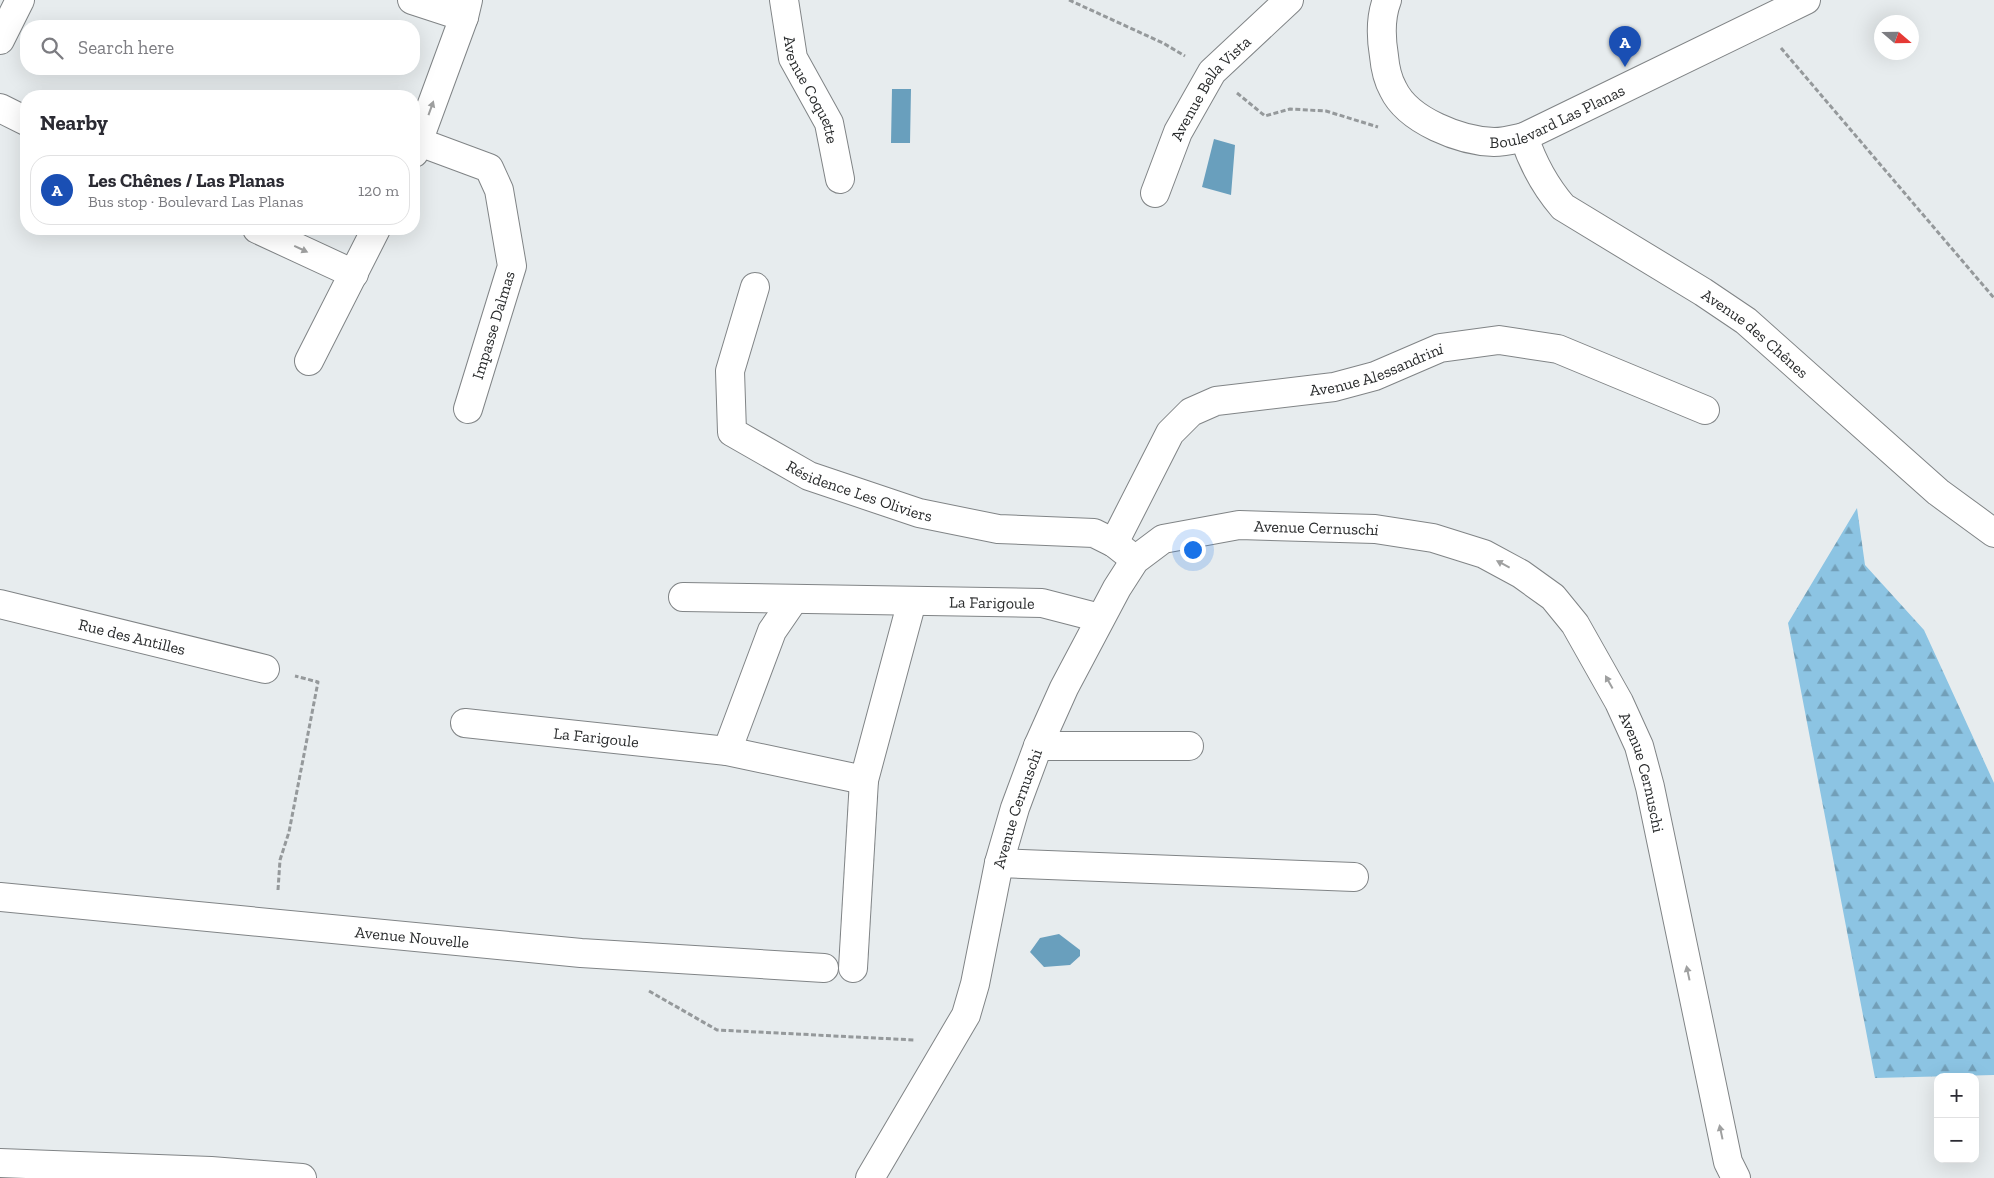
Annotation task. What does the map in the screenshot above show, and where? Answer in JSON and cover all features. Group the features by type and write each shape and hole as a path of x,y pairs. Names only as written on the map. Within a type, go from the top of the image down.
{"street":[{"path":"0,40 20,0"},
{"path":"412,0 466,9 420,137"},
{"name":"Avenue Coquette","path":"784,0 793,58 829,123 840,180"},
{"name":"Avenue Bella Vista","path":"1155,193 1178,132 1212,72 1289,0"},
{"name":"Boulevard Las Planas","path":"1387,0 1381,38 1385,64 1394,91 1414,113 1437,128 1467,138 1495,142 1524,137 1806,0"},
{"path":"0,108 20,118"},
{"name":"Avenue des Chênes","path":"1524,137 1533,163 1545,186 1563,207 1703,292 1746,321 1938,492 1994,532"},
{"name":"Impasse Dalmas","path":"420,149 489,168 499,190 512,266 468,409"},
{"path":"270,235 354,274"},
{"path":"309,361 373,235"},
{"name":"Résidence Les Oliviers","path":"755,286 730,371 732,432 809,476 919,513 998,529 1094,533 1114,543 1135,560"},
{"name":"Avenue Alessandrini","path":"1114,543 1170,433 1191,412 1216,401 1334,386 1375,376 1440,348 1499,340 1558,349 1705,410"},
{"name":"Avenue Cernuschi","path":"870,1178 966,1015 975,984 999,863 1015,808 1038,746 1064,688 1100,618 1135,560 1164,539 1239,525 1375,529 1432,538 1484,554 1521,574 1553,597 1575,624 1619,702 1639,746 1650,788 1728,1162 1736,1178"},
{"name":"La Farigoule","path":"683,597 1042,603 1100,618"},
{"path":"727,751 772,631 794,599"},
{"path":"853,968 864,780 912,601"},
{"name":"Rue des Antilles","path":"0,604 265,669"},
{"name":"La Farigoule","path":"465,723 727,751 864,780"},
{"path":"1038,746 1189,746"},
{"path":"999,863 1354,877"},
{"name":"Avenue Nouvelle","path":"0,897 581,953 824,968"},
{"path":"16,1169 211,1171 302,1178"}],"path":[{"path":"1069,0 1163,43 1212,72 1265,116 1290,109 1326,111 1387,130"},
{"path":"1760,23 1994,298"},
{"path":"265,669 318,682 289,832 280,860 275,924"},
{"path":"640,987 717,1030 915,1040"}],"green space":[{"path":"1857,508 1865,565 1924,630 1994,783 1994,1075 1934,1073 1934,1077 1875,1078 1788,623"}],"shaded area":[{"path":"892,89 911,89 910,143 891,143"},
{"path":"1214,139 1235,145 1231,195 1202,187"},
{"path":"1059,934 1080,950 1080,956 1070,965 1044,967 1030,952 1040,938"}],"place":[{"name":"Les Chênes / Las Planas","path":"1625,67"}]}
